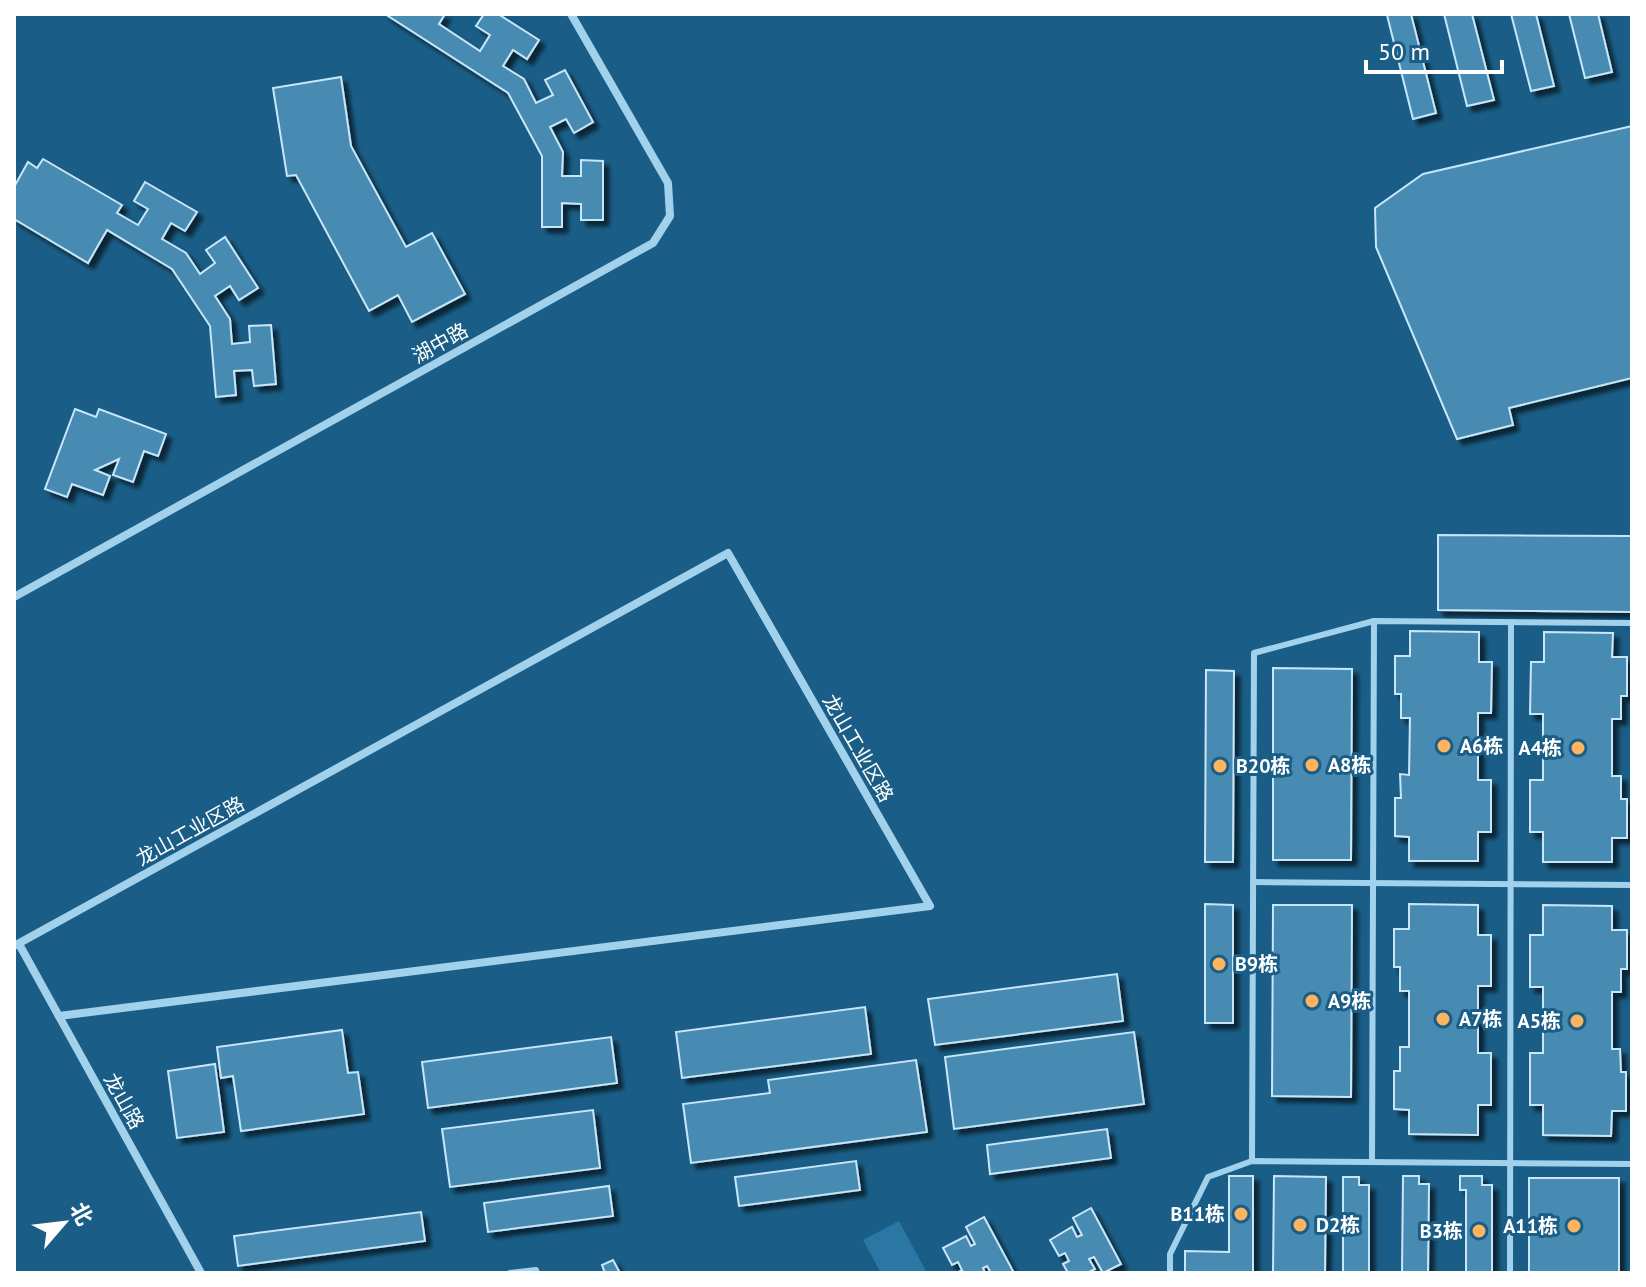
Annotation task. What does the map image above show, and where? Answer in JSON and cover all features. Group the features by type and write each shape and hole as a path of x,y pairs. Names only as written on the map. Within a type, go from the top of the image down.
{"street":[{"name":"湖中路","path":"14,597 653,243 670,216 668,183 571,14"},
{"name":"龙山工业区路","path":"16,945 728,553 930,906 59,1016"},
{"name":"龙山路","path":"16,945 59,1016 201,1273"}],"lane":[{"path":"1372,1162 1374,621"},
{"path":"1252,1161 1254,653 1374,621 1632,623"},
{"path":"1510,1273 1511,622"},
{"path":"1253,882 1632,885"},
{"path":"1170,1273 1170,1254 1208,1177 1252,1161 1632,1164"},
{"path":"510,1273 536,1270 537,1273"}],"shaded area":[{"path":"899,1221 927,1273 881,1273 863,1240"}],"building":[{"path":"385,14 445,14 439,24 480,51 490,35 476,26 484,14 498,14 539,40 527,59 513,50 503,66 524,79 536,103 553,95 545,80 565,70 593,122 574,133 566,119 550,127 563,152 562,176 581,176 581,160 603,161 603,220 581,220 581,204 562,203 562,227 542,227 542,156 508,93"},
{"path":"1411,14 1436,113 1413,119 1387,15"},
{"path":"1444,14 1472,14 1494,100 1467,106"},
{"path":"1511,14 1536,14 1554,86 1531,91"},
{"path":"1569,14 1598,14 1612,72 1585,78"},
{"path":"341,77 351,146 406,247 432,233 465,294 412,322 398,295 369,311 296,175 287,176 273,88"},
{"path":"1632,126 1632,378 1509,408 1513,425 1457,439 1376,247 1375,208 1423,174"},
{"path":"43,159 122,205 117,213 138,225 148,209 134,201 145,182 197,212 185,231 171,223 162,239 186,253 200,274 215,263 206,250 225,237 258,288 239,300 230,286 215,296 230,319 232,344 250,342 249,326 271,325 276,384 254,386 252,370 234,371 236,395 216,397 210,326 172,269 107,230 88,263 14,219 14,187 28,162 37,168"},
{"path":"75,409 96,417 99,409 166,434 158,456 144,451 133,482 113,475 119,459 95,470 110,476 103,495 72,484 67,497 45,489"},
{"path":"1438,535 1632,536 1632,612 1438,610"},
{"name":"A6栋","path":"1410,631 1479,632 1479,662 1492,662 1491,713 1478,713 1478,780 1491,780 1491,832 1478,832 1478,861 1409,861 1409,837 1395,836 1395,798 1401,798 1400,774 1409,775 1410,718 1401,718 1401,694 1395,694 1395,656 1410,656"},
{"name":"A4栋","path":"1544,632 1613,633 1612,657 1627,657 1627,696 1621,696 1621,719 1612,719 1612,776 1621,776 1621,799 1627,799 1627,838 1612,838 1612,862 1543,862 1543,832 1530,832 1530,780 1543,780 1543,714 1530,714 1531,662 1544,662"},
{"name":"A8栋","path":"1273,668 1352,669 1351,860 1273,860"},
{"name":"B20栋","path":"1206,670 1234,671 1233,862 1205,862"},
{"name":"B9栋","path":"1205,904 1233,905 1233,1023 1205,1023"},
{"name":"A7栋","path":"1409,904 1478,905 1478,935 1491,935 1491,986 1478,986 1478,1053 1491,1053 1491,1105 1478,1105 1478,1135 1409,1134 1409,1110 1394,1109 1394,1071 1400,1071 1400,1047 1409,1047 1409,991 1400,991 1400,967 1394,967 1394,929 1409,929"},
{"name":"A9栋","path":"1273,905 1352,905 1351,1097 1272,1096"},
{"name":"A5栋","path":"1543,905 1612,906 1612,930 1627,930 1627,969 1621,969 1621,992 1612,992 1612,1049 1620,1049 1621,1072 1626,1072 1626,1111 1612,1111 1611,1136 1543,1135 1543,1105 1530,1105 1530,1053 1543,1053 1543,987 1530,987 1530,935 1543,935"},
{"path":"1117,974 1123,1021 935,1045 928,999"},
{"path":"865,1007 871,1054 682,1078 676,1032"},
{"path":"342,1030 348,1073 358,1072 364,1114 241,1131 233,1076 221,1078 217,1047"},
{"path":"1134,1032 1144,1104 954,1129 945,1057"},
{"path":"611,1037 617,1083 428,1108 422,1062"},
{"path":"916,1060 927,1132 691,1163 683,1104 770,1093 768,1080"},
{"path":"215,1064 224,1132 177,1138 168,1071"},
{"path":"593,1110 600,1168 450,1187 442,1129"},
{"path":"1107,1129 1111,1158 990,1174 987,1145"},
{"path":"856,1161 860,1190 739,1206 735,1177"},
{"name":"B11栋","path":"1229,1176 1253,1176 1253,1273 1185,1273 1185,1251 1229,1252"},
{"name":"D2栋","path":"1274,1176 1326,1177 1325,1273 1273,1273"},
{"path":"1403,1176 1419,1176 1419,1184 1429,1184 1428,1273 1402,1273"},
{"name":"B3栋","path":"1460,1176 1482,1176 1482,1185 1492,1185 1492,1273 1466,1273 1466,1190 1460,1190"},
{"path":"1343,1177 1359,1177 1359,1185 1369,1185 1369,1273 1343,1273"},
{"name":"A11栋","path":"1529,1178 1619,1178 1619,1273 1529,1273"},
{"path":"609,1186 613,1216 488,1232 484,1203"},
{"path":"1091,1208 1121,1264 1103,1273 1094,1257 1089,1259 1095,1269 1087,1273 1068,1273 1063,1264 1069,1261 1065,1253 1059,1256 1050,1240 1072,1227 1077,1237 1082,1235 1073,1218"},
{"path":"421,1212 425,1241 238,1266 234,1236"},
{"path":"984,1217 1014,1273 991,1273 987,1266 983,1268 985,1273 957,1273 962,1270 958,1262 952,1265 943,1248 966,1236 971,1246 975,1244 966,1227"},
{"path":"613,1260 620,1273 605,1273 602,1265"}],"place":[{"name":"A6栋","path":"1444,746"},
{"name":"A4栋","path":"1578,748"},
{"name":"A8栋","path":"1312,765"},
{"name":"B20栋","path":"1220,766"},
{"name":"B9栋","path":"1219,964"},
{"name":"A9栋","path":"1312,1001"},
{"name":"A7栋","path":"1443,1019"},
{"name":"A5栋","path":"1577,1021"},
{"name":"B11栋","path":"1241,1214"},
{"name":"D2栋","path":"1300,1225"},
{"name":"A11栋","path":"1574,1226"},
{"name":"B3栋","path":"1479,1231"}]}
